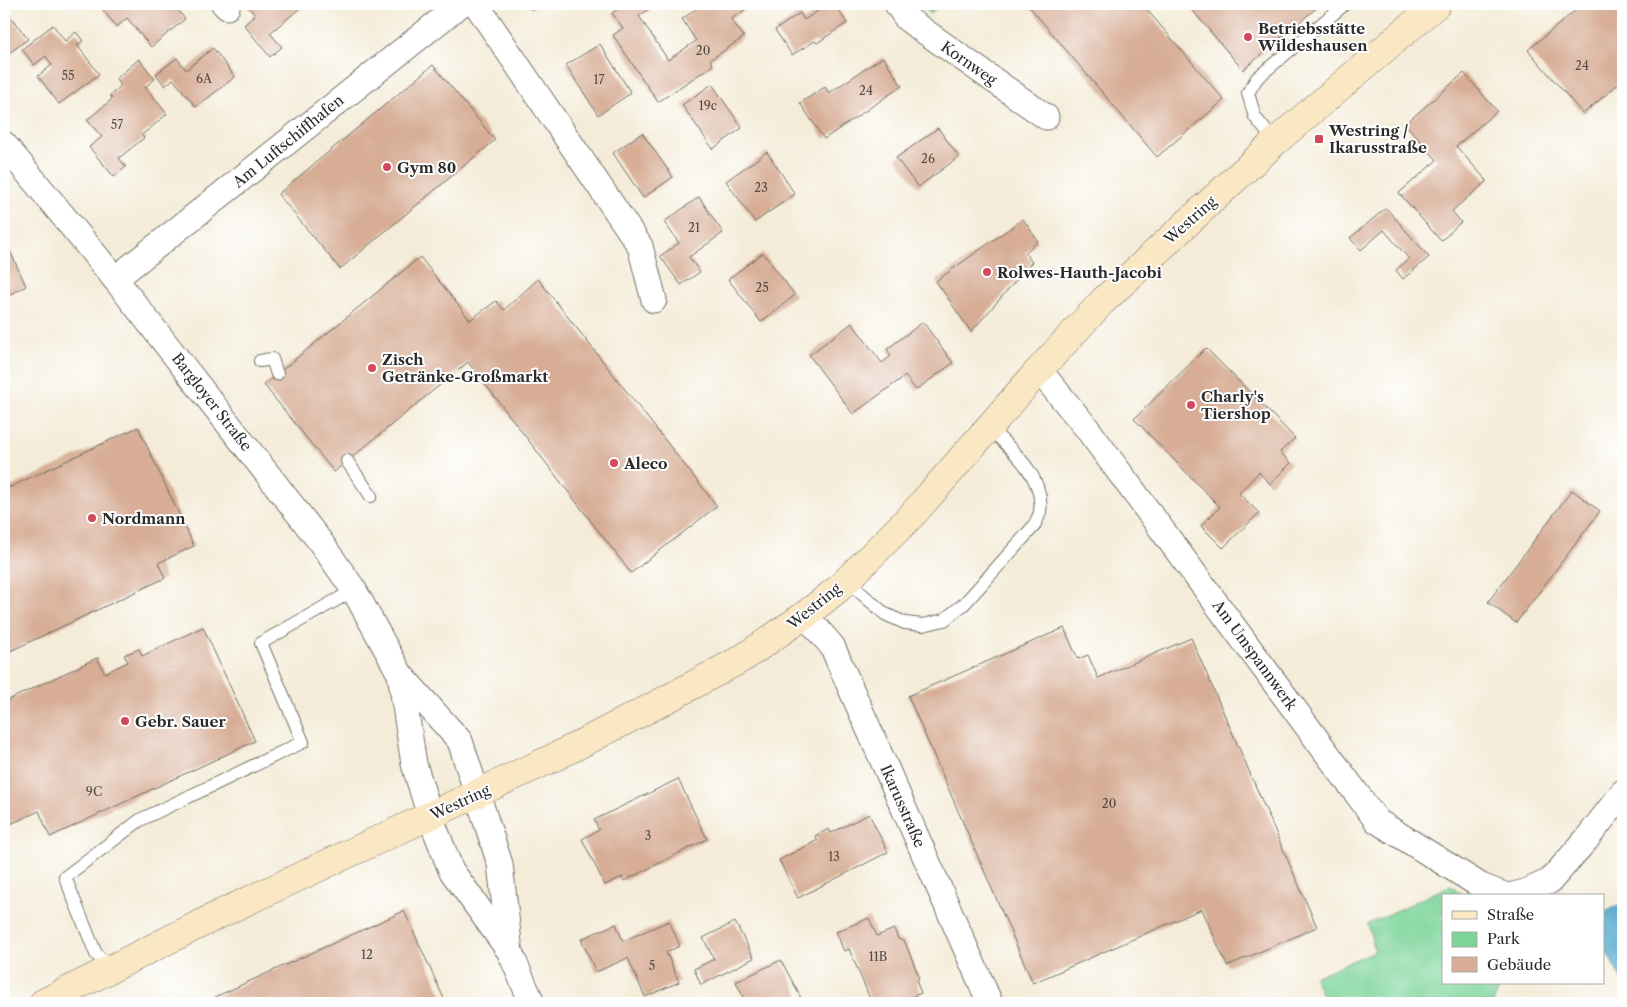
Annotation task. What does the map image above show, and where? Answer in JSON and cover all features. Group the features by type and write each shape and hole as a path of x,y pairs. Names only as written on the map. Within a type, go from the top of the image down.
{"main road":[{"name":"Westring","path":"43,1003 222,913 590,739 743,658 805,615 846,580 913,514 1039,370 1103,301 1275,142 1431,6"}],"street":[{"name":"Am Luftschiffhafen","path":"115,279 461,4"},
{"path":"476,4 640,246 654,300"},
{"name":"Kornweg","path":"897,4 907,19 1046,118"},
{"name":"Bargloyer Straße","path":"4,144 115,279 318,540 354,590 400,674 460,741 500,864 510,952"},
{"name":"Am Umspannwerk","path":"1039,370 1092,435 1377,821 1481,886 1503,894"},
{"name":"Ikarusstraße","path":"805,615 832,646 990,1003"},
{"name":"Bargloyer Straße","path":"400,674 414,764 430,816 451,870 510,952"},
{"name":"Am Umspannwerk","path":"1516,894 1550,881 1586,840 1623,792"},
{"path":"510,952 532,1003"}],"lane":[{"path":"1275,142 1255,117 1248,92 1256,78 1345,4"},
{"path":"260,361 272,359 276,374"},
{"path":"846,580 885,614 905,623 923,625 944,620 964,604 1034,526 1040,513 1039,499 1033,477 1020,458 988,428"},
{"path":"347,461 371,496"},
{"path":"112,969 96,954 65,877 140,820 303,742 261,643 354,590"}],"green space":[{"path":"922,4 942,4 930,14"},
{"path":"1451,885 1462,894 1442,894 1442,984 1502,984 1493,1003 1325,1003 1314,977 1375,951 1368,924"}],"water":[{"path":"1623,903 1623,983 1604,947 1604,912"}],"building":[{"path":"110,4 173,4 185,19 151,47 127,18 117,27 103,10"},
{"path":"246,4 305,4 270,33 282,47 270,57 244,25 255,15"},
{"path":"528,4 541,4 531,9"},
{"path":"615,4 657,4 639,16 668,60 696,41 682,19 703,4 754,4 731,19 744,37 710,60 713,65 658,102 613,35 623,28 612,13 618,9"},
{"path":"829,4 835,4 847,23 817,43 815,41 792,55 775,30 800,13 804,20"},
{"path":"1027,4 1142,4 1224,100 1157,157"},
{"name":"Betriebsstätte Wildeshausen","path":"1187,4 1321,4 1243,70"},
{"path":"1583,4 1623,4 1623,80 1583,114 1528,50"},
{"path":"4,8 28,39 4,57"},
{"path":"53,25 65,41 76,32 83,41 77,45 99,74 59,104 38,76 52,65 46,56 34,65 22,49"},
{"path":"600,44 631,93 598,115 566,65"},
{"path":"213,48 235,77 196,107 173,79 165,86 156,74 177,58 186,70"},
{"path":"883,57 902,86 824,139 800,103 825,87 829,93"},
{"path":"139,59 155,79 145,87 167,114 142,135 144,138 119,158 126,167 114,177 89,147 102,137 87,120 112,99 110,95 121,86 116,79"},
{"name":"Gym 80","path":"433,65 495,140 340,269 278,194"},
{"path":"1464,73 1497,111 1456,146 1487,181 1452,211 1461,222 1441,241 1399,193 1437,160 1405,124"},
{"path":"712,84 742,128 713,149 682,105"},
{"path":"938,128 959,157 918,187 896,158"},
{"path":"642,133 673,177 643,198 613,153"},
{"path":"767,152 795,194 755,222 726,181"},
{"path":"699,197 723,233 689,257 700,272 681,285 660,256 679,243 664,222"},
{"path":"1386,208 1429,257 1403,279 1396,270 1409,259 1384,230 1361,250 1350,238"},
{"name":"Rolwes-Hauth-Jacobi","path":"1023,219 1038,241 1025,253 1032,262 971,332 936,281"},
{"path":"4,238 26,286 4,297"},
{"path":"763,253 795,295 761,322 728,279"},
{"path":"420,257 470,320 496,301 504,310 538,279 717,506 631,573 468,362 334,472 264,385"},
{"path":"923,322 953,363 916,390 905,376 853,414 809,355 852,323 882,363 891,356 887,349"},
{"path":"1206,348 1295,438 1280,452 1291,463 1270,484 1259,472 1239,493 1259,513 1223,548 1201,526 1220,507 1134,419"},
{"name":"Nordmann","path":"138,427 194,546 158,563 165,578 4,654 4,490"},
{"path":"1572,490 1600,511 1516,623 1488,602"},
{"name":"Gebr. Sauer","path":"203,627 255,741 50,837 39,811 4,827 4,702 97,658 105,673 128,662 124,655 139,649 142,656"},
{"path":"1064,628 1078,659 1088,655 1098,678 1191,638 1317,927 1227,966 1202,909 1033,983 908,696"},
{"path":"678,779 707,839 624,881 622,877 605,885 582,839 599,830 594,820"},
{"path":"869,814 888,852 798,898 779,860 818,840 815,836 829,829 831,833"},
{"path":"404,911 446,1003 218,1003 215,997"},
{"path":"869,918 877,936 894,929 898,939 905,942 919,977 917,983 921,993 898,1003 872,1003 849,949 844,951 836,932"},
{"path":"669,921 680,946 666,952 679,982 645,997 628,958 596,972 581,939 616,924 623,941"},
{"path":"735,922 754,958 701,985 694,969 714,959 703,938"},
{"path":"781,960 801,998 791,1003 746,1003 736,982"}],"place":[{"name":"Betriebsstätte Wildeshausen","path":"1248,37"},
{"name":"Westring / Ikarusstraße","path":"1319,139"},
{"name":"Gym 80","path":"387,167"},
{"name":"Rolwes-Hauth-Jacobi","path":"987,272"},
{"name":"Zisch Getränke-Großmarkt","path":"372,368"},
{"name":"Charly's Tiershop","path":"1191,405"},
{"name":"Aleco","path":"614,463"},
{"name":"Nordmann","path":"92,518"},
{"name":"Gebr. Sauer","path":"125,721"}]}
